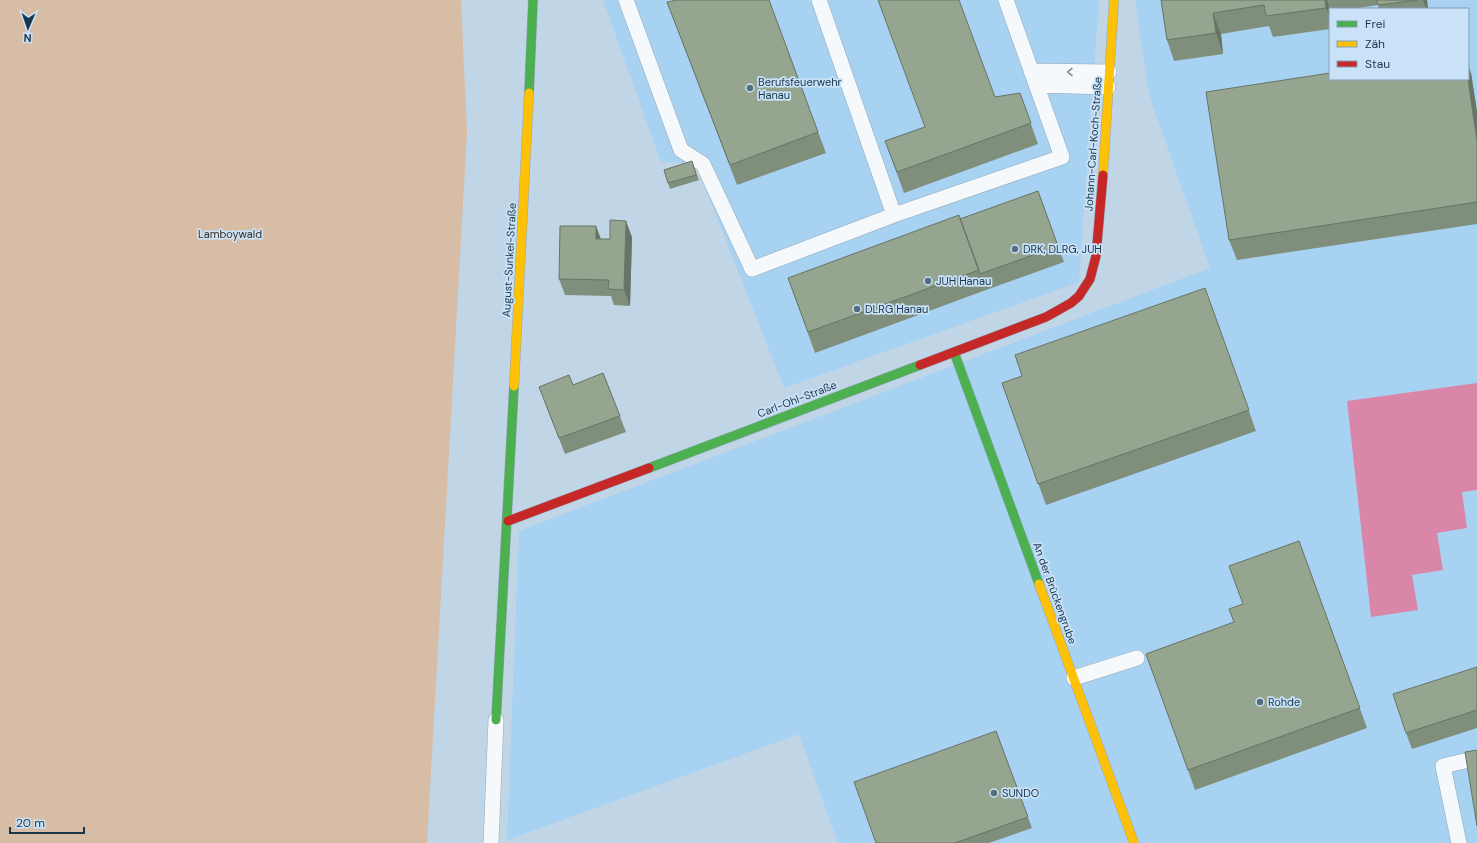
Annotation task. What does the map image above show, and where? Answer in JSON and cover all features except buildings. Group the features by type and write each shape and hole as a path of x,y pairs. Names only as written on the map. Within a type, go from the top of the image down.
{"street":[{"name":"August-Sunkel-Straße","path":"496,720 508,521 533,0"},
{"name":"Johann-Carl-Koch-Straße","path":"1087,287 1095,268 1099,241 1114,0"},
{"name":"Carl-Ohl-Straße","path":"508,521 954,352 1062,309 1068,306 1087,287"},
{"name":"An der Brückengrube","path":"954,352 1134,843"}],"lane":[{"path":"626,0 681,150 702,164 752,269 894,215 1062,157 1006,0"},
{"path":"819,0 894,215"},
{"path":"1034,78 1109,79"},
{"path":"1074,678 1137,658"},
{"path":"491,843 496,720"},
{"path":"1459,843 1444,766 1477,758"}],"shaded area":[{"path":"603,0 1099,0 1079,282 784,388 696,164 661,162"},
{"path":"1135,0 1477,0 1477,843 838,843 799,734 507,840 519,531 1210,268 1149,95"},
{"path":"1477,383 1477,490 1462,492 1467,528 1437,533 1443,570 1412,575 1418,610 1371,617 1347,401"}],"green space":[{"name":"Lamboywald","path":"0,0 461,0 467,133 427,843 0,843"}],"traffic: fast":[{"path":"529,93 533,0"},
{"path":"954,352 1039,584"},
{"path":"649,468 920,365"},
{"path":"496,720 514,386"}],"traffic: slow":[{"path":"1103,175 1114,0"},
{"path":"514,386 529,93"},
{"path":"1039,584 1134,843"}],"traffic: jam":[{"path":"920,365 1046,317 1071,303 1079,296 1090,279 1096,256 1103,175"},
{"path":"508,521 649,468"}],"place":[{"name":"Berufsfeuerwehr Hanau","path":"750,88"},
{"name":"DRK, DLRG, JUH","path":"1015,249"},
{"name":"JUH Hanau","path":"928,281"},
{"name":"DLRG Hanau","path":"857,309"},
{"name":"Rohde","path":"1260,702"},
{"name":"SUNDO","path":"994,793"}]}
